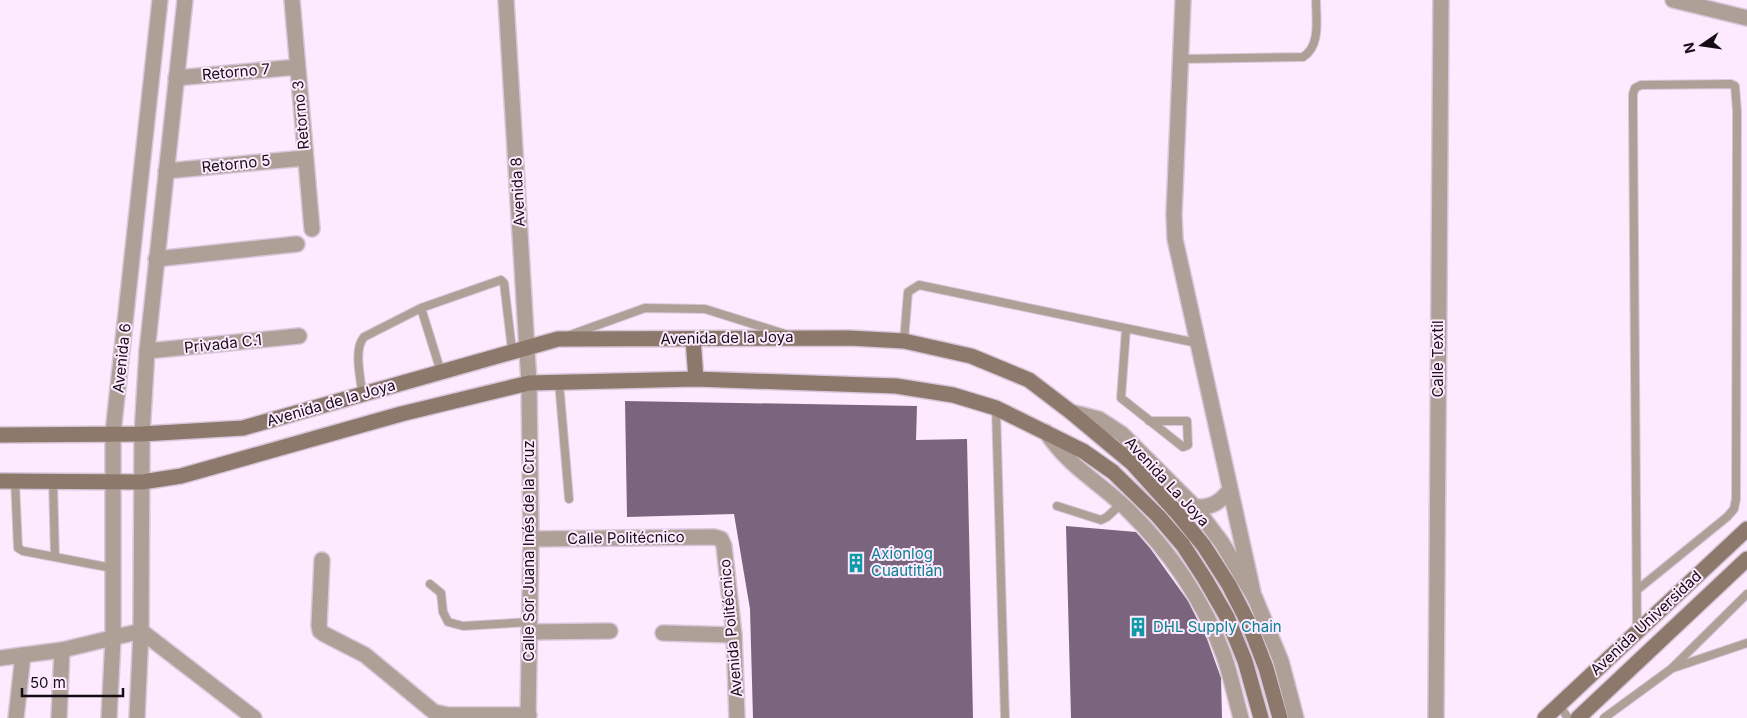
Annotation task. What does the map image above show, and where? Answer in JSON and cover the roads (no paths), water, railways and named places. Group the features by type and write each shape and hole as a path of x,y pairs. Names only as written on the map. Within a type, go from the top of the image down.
{"main road":[{"name":"Avenida de la Joya","path":"0,435 142,434 242,428 442,372 519,348 558,339 796,337 904,341 972,356 1029,380 1070,412 1132,463 1204,546 1229,585 1249,624 1266,668 1280,718"},
{"path":"693,338 696,379"},
{"name":"Avenida de la Joya","path":"7,481 142,482 181,476 402,414 529,383 696,379 896,386 954,395 996,408 1083,451 1113,472 1158,516 1206,579 1227,618 1241,652 1261,718"},
{"name":"Avenida Universidad","path":"1545,718 1747,529"},
{"name":"Avenida Universidad","path":"1578,718 1747,558"}],"street":[{"name":"Avenida 6","path":"109,718 113,638 112,482 114,433 160,0"},
{"name":"Avenida 6","path":"137,718 141,631 142,434 147,352 184,0"},
{"name":"Retorno 3","path":"292,0 312,229"},
{"name":"Avenida 8","path":"506,0 525,316 519,348 529,383"},
{"path":"1183,0 1174,222 1175,239 1255,598"},
{"name":"Calle Textil","path":"1436,718 1441,0"},
{"path":"1673,0 1747,18"},
{"name":"Retorno 7","path":"176,78 297,67"},
{"name":"Retorno 5","path":"166,171 305,158"},
{"path":"156,259 297,244"},
{"name":"Privada C.1","path":"147,352 299,336"},
{"name":"Calle Sor Juana Inés de la Cruz","path":"528,716 531,540 529,383"},
{"name":"Avenida La Joya","path":"1070,412 1099,419 1122,434 1195,507 1222,543 1255,598 1281,661 1296,718"},
{"path":"1046,432 1065,457 1121,504 1153,534 1192,590 1224,655 1241,718"},
{"path":"1195,507 1206,508 1216,504 1230,490"},
{"name":"Calle Politécnico","path":"531,540 714,537 721,539"},
{"name":"Avenida Politécnico","path":"721,539 724,546 734,635 737,718"},
{"path":"322,560 320,631 365,655 434,712 528,716"},
{"path":"530,627 610,631"},
{"path":"0,658 62,650 141,631 254,718"},
{"path":"663,633 734,635"},
{"path":"59,718 62,650"},
{"path":"16,718 23,655"}],"lane":[{"path":"1181,59 1302,57 1310,52 1315,41 1316,0"},
{"path":"1637,590 1727,517 1734,509 1736,499 1737,111 1735,86 1731,84 1641,86 1635,88 1632,94 1637,590 1638,632"},
{"path":"362,394 358,349 364,337 421,308 501,280 504,283 508,320 519,348"},
{"path":"904,341 908,292 919,286 1197,343"},
{"path":"421,308 442,372"},
{"path":"558,339 644,308 705,309 796,337"},
{"path":"508,320 525,316"},
{"path":"1126,328 1120,398 1149,421 1184,446 1188,446 1187,421 1149,421"},
{"path":"559,382 569,499"},
{"path":"996,408 1006,718"},
{"path":"7,481 18,548 23,551 112,568"},
{"path":"53,482 55,557"},
{"path":"1057,506 1101,520 1121,504"},
{"path":"430,584 441,594 443,612 448,622 463,626 530,627"},
{"path":"1604,718 1671,669 1747,594"},
{"path":"1671,669 1747,643"},
{"path":"1559,705 1568,718"}],"place":[{"name":"Axionlog Cuautitlán","path":"856,563"},
{"name":"DHL Supply Chain","path":"1138,627"}]}
